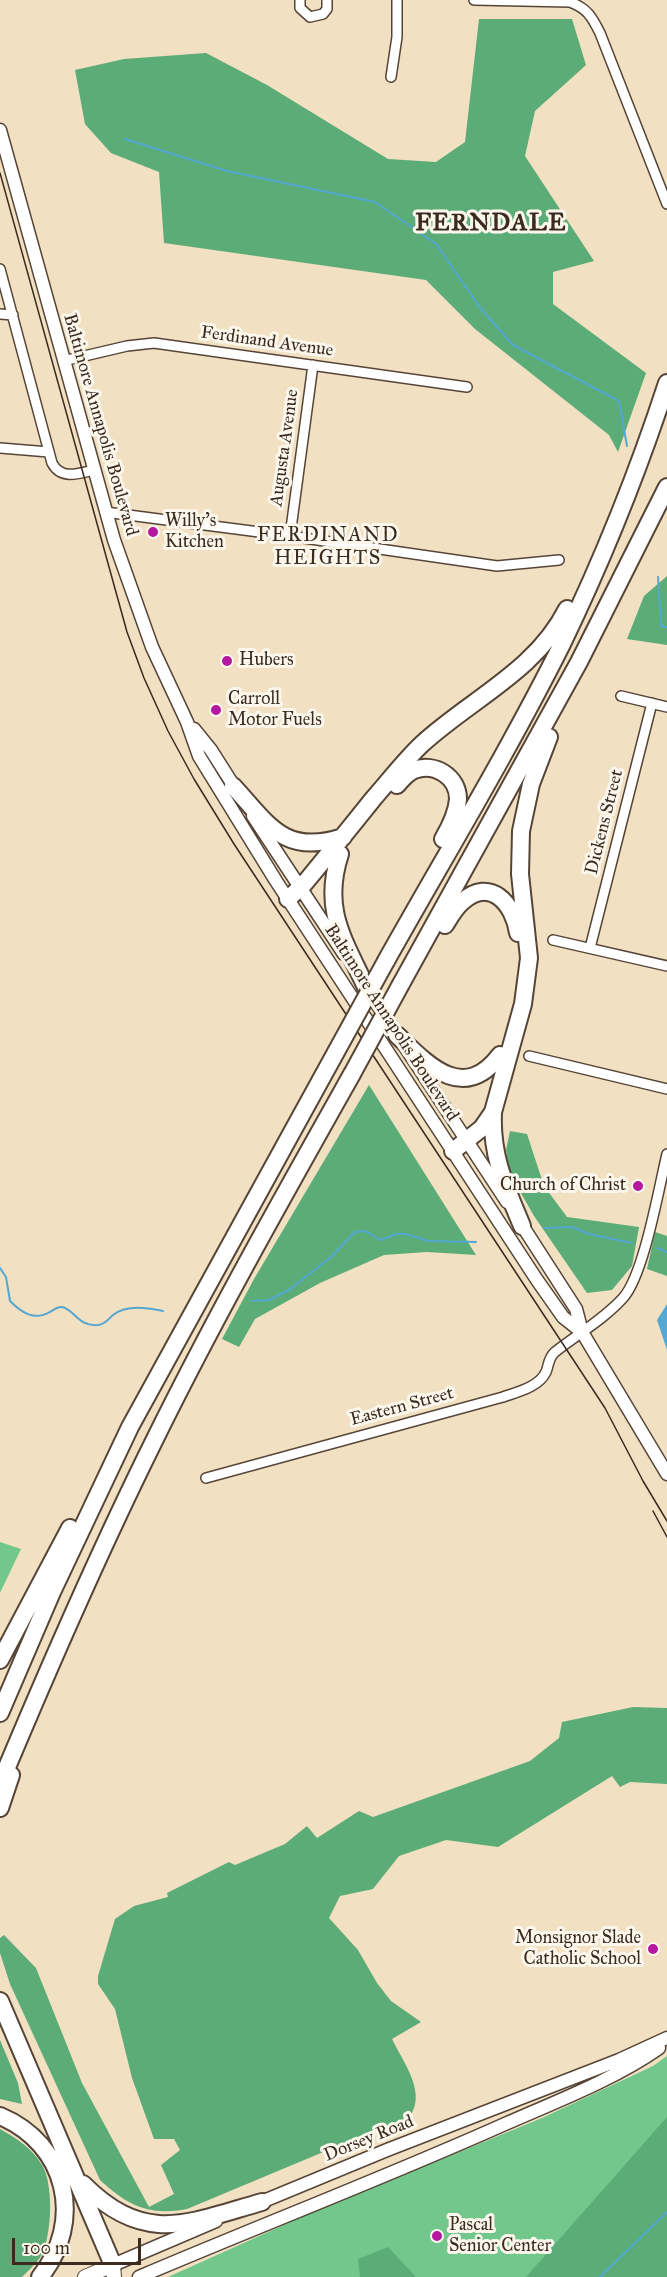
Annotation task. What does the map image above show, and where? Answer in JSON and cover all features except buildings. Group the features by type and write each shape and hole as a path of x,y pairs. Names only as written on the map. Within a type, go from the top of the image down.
{"highway":[{"path":"0,1660 81,1506 130,1427 548,671 614,528 667,383"},
{"path":"0,1784 48,1668 159,1432 295,1175 594,635 667,487"},
{"path":"296,897 399,768 420,746 513,674 544,643 558,625 583,577 614,528"},
{"path":"522,1226 497,1162 493,1136 493,1112 523,1004 528,977 529,947 520,864 521,831 538,762 560,717 594,635"},
{"path":"296,897 320,879 396,786 411,771 419,768 433,769 445,774 451,780 457,795 455,813 431,862 403,931"},
{"path":"233,786 268,824 289,839 299,843 316,844 343,837"},
{"path":"340,854 333,882 333,906 341,934 366,987"},
{"path":"401,984 435,943 461,902 480,893 492,894 503,899 511,907 515,917 520,959 518,987 485,1107 475,1123 457,1143"},
{"path":"397,1035 432,1068 452,1077 466,1077 479,1073 500,1055"},
{"path":"457,1143 482,1128 493,1112"},
{"path":"0,1713 52,1592 130,1427"},
{"path":"0,1808 48,1668"},
{"path":"0,2001 114,2271"},
{"path":"0,2116 27,2131 41,2144 52,2159 64,2193 65,2218 59,2245 54,2259 40,2277"},
{"path":"77,2179 112,2210 127,2217 154,2224 196,2221 262,2202"}],"main road":[{"name":"Baltimore Annapolis Boulevard","path":"0,130 105,512 152,647 204,765 296,897 457,1143 563,1317 582,1332"},
{"name":"Baltimore Annapolis Boulevard","path":"187,722 211,750 296,897 366,987 397,1035 457,1143 522,1226 576,1309 582,1332 667,1474"},
{"name":"Dorsey Road","path":"85,2277 114,2271 262,2202 387,2150 667,2040"},
{"name":"Dorsey Road","path":"140,2277 464,2142 645,2058 667,2040"}],"street":[{"path":"300,0 300,8 310,17 323,14 327,9 327,0"},
{"path":"391,77 397,37 398,0"},
{"path":"474,0 558,1 582,6 590,14 600,33 667,204"},
{"path":"0,268 54,466 61,473 73,475 93,470"},
{"path":"0,314 13,315"},
{"name":"Ferdinand Avenue","path":"63,361 127,346 154,343 467,387"},
{"name":"Augusta Avenue","path":"290,536 313,365"},
{"path":"0,448 49,452"},
{"path":"105,512 497,566 560,560"},
{"path":"621,696 667,707"},
{"name":"Dickens Street","path":"590,948 652,703"},
{"path":"553,940 667,966"},
{"path":"529,1056 667,1089"},
{"path":"662,1196 667,1154"},
{"name":"Eastern Street","path":"206,1478 515,1393 538,1381 546,1374 553,1354 611,1309 631,1288 662,1196"}],"green space":[{"path":"479,19 572,19 586,65 535,111 525,156 594,261 553,272 553,304 646,373 618,452 609,435 475,329 426,280 164,243 159,172 111,153 85,124 75,70 124,59 206,53 267,85 388,159 436,162 465,142"},
{"path":"667,576 667,645 627,639 644,596"},
{"path":"369,1085 476,1255 427,1252 384,1255 320,1283 255,1319 239,1347 222,1339 254,1279"},
{"path":"510,1131 527,1134 544,1186 567,1217 639,1227 632,1266 612,1290 587,1293 534,1216 510,1174 506,1150"},
{"path":"655,1232 667,1236 667,1276 647,1269"},
{"path":"0,1542 21,1549 0,1593"},
{"path":"633,1707 667,1708 667,1784 630,1782 620,1787 612,1776 498,1847 446,1840 399,1856 373,1889 340,1896 329,1918 358,1950 377,1983 391,2001 421,2022 392,2039 408,2069 415,2091 416,2101 413,2111 403,2124 392,2130 376,2130 187,2209 161,2211 140,2207 120,2196 100,2180 10,1984 0,1953 0,1938 4,1935 36,1968 82,2083 149,2207 174,2194 161,2165 180,2150 174,2139 154,2139 132,2078 115,2009 98,1984 98,1976 115,1919 134,1906 168,1897 167,1893 229,1862 235,1865 285,1844 307,1826 317,1838 359,1811 373,1817 530,1761 559,1738 562,1722"},
{"path":"0,2040 18,2083 22,2104 0,2099"},
{"path":"667,2056 667,2258 632,2277 168,2277 306,2215 542,2118 653,2066"},
{"path":"667,2117 667,2277 526,2277"},
{"path":"0,2129 29,2149 42,2165 50,2197 45,2247 39,2259 22,2277 0,2277"},
{"path":"388,2247 416,2277 360,2277 358,2259"}],"water":[{"path":"667,1304 667,1350 657,1320"}],"waterway":[{"path":"125,139 227,171 375,202 436,244 481,309 513,345 619,401 627,446"},
{"path":"658,577 661,626 667,627"},
{"path":"544,1228 572,1227 589,1234 632,1243"},
{"path":"252,1301 269,1300 289,1290 331,1257 355,1232 365,1231 381,1240 396,1234 406,1234 428,1241 476,1242"},
{"path":"657,1248 667,1252"},
{"path":"0,1268 6,1277 10,1301 33,1316 44,1315 62,1307 81,1321 98,1325 125,1309 163,1311"},
{"path":"600,2277 667,2212"}],"tram line":[{"path":"0,173 127,632 144,678 168,731 234,844 605,1408 667,1521"},
{"path":"653,1511 667,1537"}],"place":[{"name":"Willy's Kitchen","path":"153,532"},
{"name":"Hubers","path":"227,661"},
{"name":"Carroll Motor Fuels","path":"216,710"},
{"name":"Church of Christ","path":"638,1186"},
{"name":"Monsignor Slade Catholic School","path":"653,1949"},
{"name":"Pascal Senior Center","path":"437,2236"}],"district":[{"name":"FERNDALE","path":"491,224"},
{"name":"FERDINAND HEIGHTS","path":"328,548"}]}
